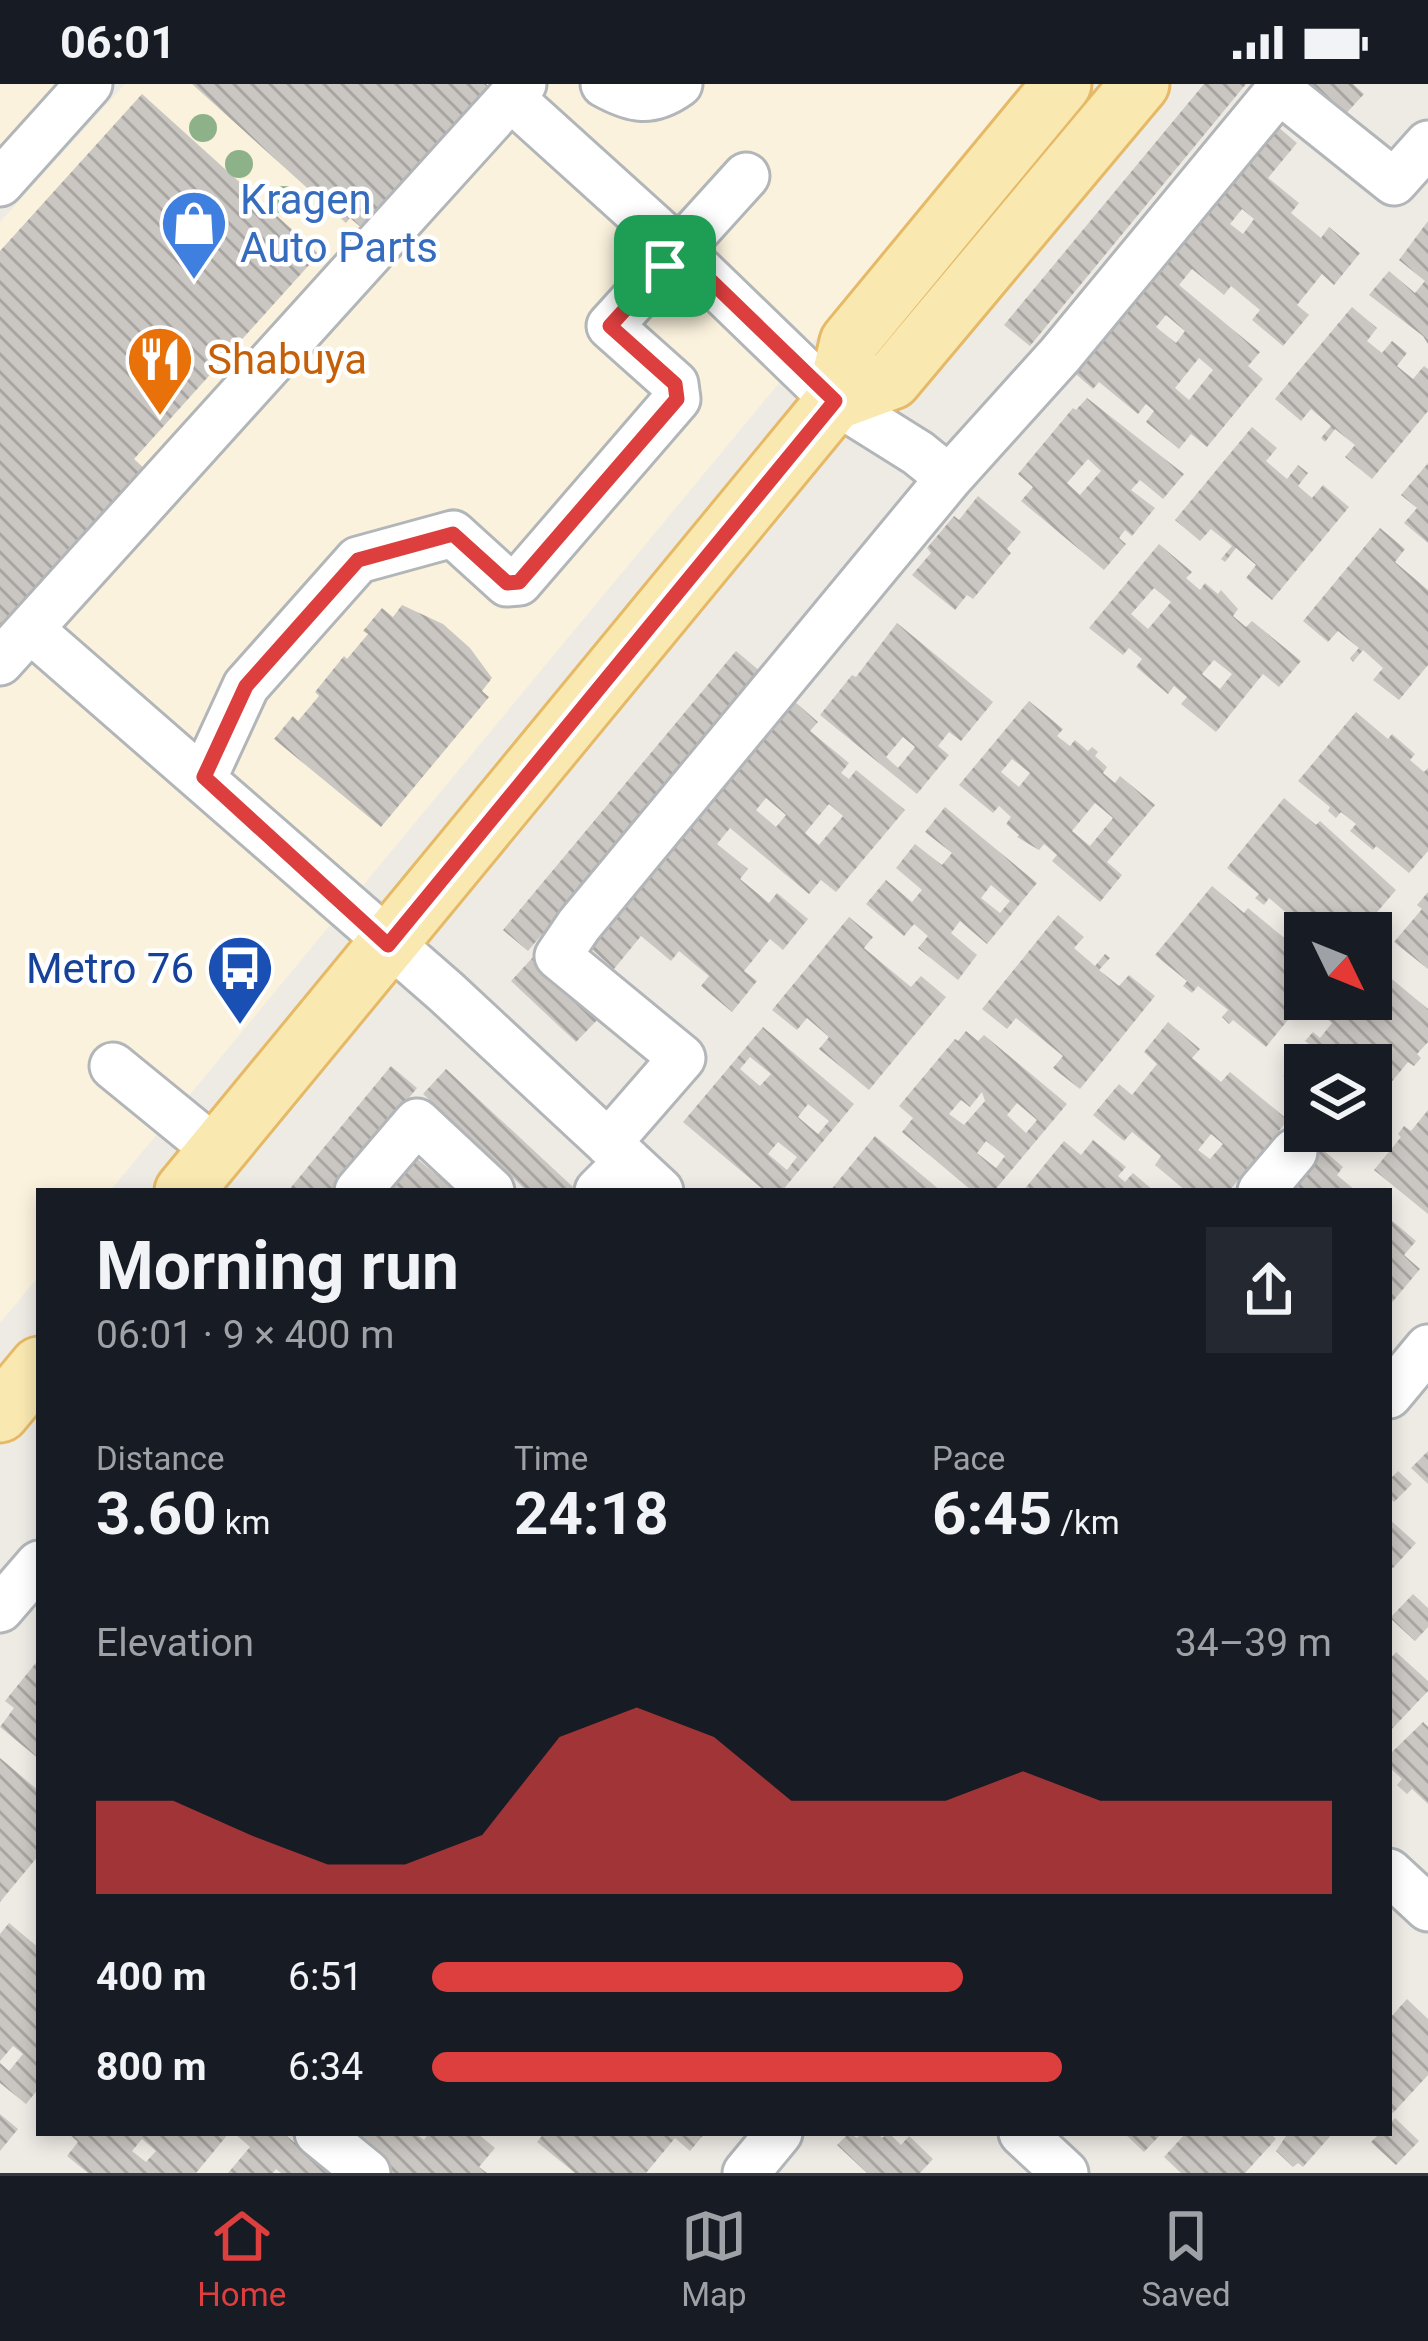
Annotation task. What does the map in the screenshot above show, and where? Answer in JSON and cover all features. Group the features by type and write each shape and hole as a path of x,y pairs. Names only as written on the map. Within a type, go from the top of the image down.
{"main road":[{"path":"200,1171 835,401 849,342 1062,84"},
{"path":"835,401 892,380 1140,84"},
{"path":"0,1413 36,1370"}],"street":[{"path":"0,183 89,84"},
{"path":"604,84 642,100 662,96 679,84"},
{"path":"30,628 446,992 623,1171 682,1058 558,956 579,925 949,478 1060,355 1279,90 1394,182 1428,144"},
{"path":"0,662 517,91 835,401 949,478"},
{"path":"204,777 246,686 358,560 453,534 507,583 519,582 677,399 675,384 610,326 746,176"},
{"path":"113,1066 200,1171"},
{"path":"361,1188 417,1122 488,1188"},
{"path":"1264,1188 1294,1152"},
{"path":"1392,1392 1428,1348"},
{"path":"0,1609 36,1567"},
{"path":"1392,1875 1428,1908"},
{"path":"322,2136 367,2173"},
{"path":"746,2173 777,2136"},
{"path":"1025,2136 1065,2173"}],"shaded area":[{"path":"0,84 56,84 0,146"},
{"path":"125,84 1021,84 112,1188 36,1188 36,1280 0,1323 0,222"}],"building":[{"path":"192,84 486,84 491,88 363,229 350,218 346,223"},
{"path":"1204,84 1246,84 1030,346 1004,325"},
{"path":"1304,84 1353,84 1364,94 1341,119"},
{"path":"142,94 319,254 134,459 146,470 0,630 0,251"},
{"path":"1272,122 1297,143 1268,178 1299,203 1291,213 1321,238 1329,227 1360,253 1334,285 1322,274 1297,305 1309,315 1283,346 1252,320 1260,310 1231,286 1224,295 1192,269 1179,285 1260,352 1248,366 1263,379 1207,447 1191,434 1179,449 1146,422 1154,411 1146,404 1138,414 1099,382 1093,389 1069,368","holes":["1242,209 1254,219 1243,234 1230,224","1166,315 1185,331 1176,343 1156,327","1199,358 1213,370 1189,400 1175,388"]},
{"path":"1428,221 1428,344 1369,295 1389,271 1415,293 1425,281 1399,260"},
{"path":"1352,307 1377,328 1367,341 1382,353 1392,341 1407,353 1397,366 1413,379 1424,366 1428,369 1428,411 1372,479 1345,457 1355,445 1335,429 1325,442 1321,438 1331,426 1311,409 1301,421 1275,399"},
{"path":"1087,398 1184,474 1163,499 1140,480 1131,490 1155,508 1132,536 1125,530 1119,538 1126,544 1104,570 1021,501 1033,487 1018,474","holes":["1088,459 1101,471 1080,495 1067,483"]},
{"path":"1252,427 1277,448 1266,461 1287,479 1298,465 1308,473 1298,486 1312,498 1323,485 1349,507 1272,600 1246,578 1256,565 1236,548 1225,562 1221,559 1232,546 1211,529 1200,541 1175,520"},
{"path":"1428,463 1428,543 1404,523 1417,508 1401,495"},
{"path":"978,496 1021,532 1007,549 1011,553 973,599 967,595 955,610 912,575 931,553 927,548"},
{"path":"1380,528 1405,549 1395,562 1428,590 1428,665 1399,700 1373,680 1383,668 1363,650 1353,662 1350,658 1359,648 1338,631 1328,642 1303,621"},
{"path":"1159,544 1192,572 1186,578 1200,590 1205,583 1218,594 1221,590 1238,609 1233,616 1246,627 1252,621 1301,661 1279,687 1263,674 1216,732 1181,704 1187,697 1174,686 1168,694 1136,667 1142,659 1129,648 1123,655 1089,628","holes":["1154,588 1171,602 1148,629 1131,614","1214,660 1232,674 1220,689 1202,674"]},
{"path":"402,605 443,624 470,648 492,678 482,691 489,697 381,827 274,739 319,696 315,692 368,634 363,631 382,608 393,617"},
{"path":"897,623 993,702 961,741 949,732 938,746 949,755 917,794 820,715 852,675 856,677","holes":["903,737 915,747 898,768 886,757"]},
{"path":"736,651 761,672 528,951 503,930"},
{"path":"794,701 818,722 810,731 849,763 841,773 849,779 856,770 905,810 836,892 821,880 809,894 730,828 717,844 748,869 740,879 769,903 777,893 808,919 783,950 770,939 744,971 757,981 732,1012 701,986 709,976 679,951 671,961 641,936 614,969 589,947","holes":["766,798 786,815 776,827 756,810","829,804 843,816 819,845 805,833"]},
{"path":"1029,701 1063,729 1057,736 1070,746 1075,740 1088,751 1092,747 1107,767 1103,773 1115,783 1120,776 1155,805 1107,862 1122,875 1100,902 1052,861 1057,855 1044,844 1039,850 1017,837 1006,824 1011,817 999,806 993,813 959,785","holes":["1012,759 1030,773 1019,787 1001,772","1095,803 1113,818 1090,846 1072,831"]},
{"path":"1356,712 1415,754 1410,760 1424,772 1428,768 1428,851 1409,873 1350,831 1356,824 1341,812 1336,818 1328,811 1330,807 1298,781"},
{"path":"1284,798 1316,825 1320,821 1396,890 1377,912 1285,912 1269,898 1264,905 1255,898 1259,894 1227,868"},
{"path":"945,807 1037,883 987,944 960,921 951,933 977,955 958,980 918,948 928,936 914,924 904,936 866,904 886,880 912,902 922,890 896,868 915,844 942,865 952,853 925,832","holes":["991,885 1010,901 1000,913 981,898"]},
{"path":"1212,886 1284,938 1284,1020 1288,1020 1266,1047 1233,1020 1229,1024 1222,1017 1228,1010 1198,986 1192,993 1183,986 1187,981 1155,955"},
{"path":"1428,892 1428,969 1394,942 1422,909 1417,905"},
{"path":"1058,915 1084,937 1074,948 1095,966 1105,954 1110,958 1099,970 1119,986 1129,975 1155,996 1080,1089 1053,1068 1063,1056 1016,1018 1007,1029 982,1009"},
{"path":"849,917 873,937 864,948 911,987 921,976 946,997 869,1090 819,1049 829,1037 807,1018 797,1030 772,1010"},
{"path":"534,956 599,1018 576,1042 511,981"},
{"path":"1392,979 1428,1009 1428,1042 1414,1066 1408,1062 1392,1081 1392,1044 1305,1041 1313,1032 1320,1038 1332,1023 1328,1020 1392,1020"},
{"path":"1168,1022 1200,1049 1192,1058 1221,1082 1230,1072 1284,1117 1284,1125 1231,1188 1182,1188 1155,1165 1161,1156 1132,1132 1124,1141 1093,1115 1119,1084 1132,1095 1157,1064 1144,1052","holes":["1211,1134 1223,1144 1210,1159 1198,1150"]},
{"path":"763,1027 854,1104 784,1188 761,1188 683,1122","holes":["750,1057 771,1074 760,1086 740,1069","808,1104 829,1121 818,1134 798,1117","778,1142 797,1157 787,1170 768,1154"]},
{"path":"966,1031 978,1041 984,1035 1067,1104 997,1188 968,1188 902,1132 913,1118 899,1106","holes":["982,1092 985,1101 964,1125 949,1114 961,1100 970,1107","1017,1103 1037,1120 1026,1133 1007,1115","986,1141 1005,1156 996,1168 977,1153"]},
{"path":"391,1066 417,1088 334,1188 290,1188"},
{"path":"446,1069 573,1187 524,1188 423,1094"},
{"path":"1428,1110 1428,1214 1374,1170 1392,1152 1404,1126 1411,1131"},
{"path":"875,1136 937,1188 832,1188"},
{"path":"1093,1140 1126,1167 1118,1176 1125,1182 1133,1173 1150,1188 1025,1188 1064,1141 1081,1155"},
{"path":"1309,1152 1325,1152 1343,1167 1337,1175 1352,1188 1279,1188"},
{"path":"415,1157 452,1188 389,1188"},
{"path":"1392,1221 1416,1241 1404,1255 1420,1269 1392,1302"},
{"path":"1428,1451 1428,1484 1411,1468"},
{"path":"1398,1471 1412,1484 1394,1502 1392,1500 1392,1477"},
{"path":"1392,1522 1416,1543 1392,1567"},
{"path":"1413,1594 1428,1608 1428,1627 1415,1641 1392,1616"},
{"path":"1396,1652 1428,1681 1428,1691 1392,1729 1392,1657"},
{"path":"36,1663 36,1757 0,1727 14,1708 5,1701"},
{"path":"1423,1722 1428,1727 1428,1804 1412,1789 1407,1794 1397,1785 1402,1779 1392,1770 1392,1752"},
{"path":"0,1758 36,1788 36,1859 0,1902"},
{"path":"9,1923 36,1946 36,2092 26,2104 0,2083 0,2063 9,2071 23,2054 13,2046 0,2061 0,1934"},
{"path":"1407,1999 1428,2019 1428,2075 1393,2113 1392,2112 1392,2016"},
{"path":"0,2114 18,2129 0,2151"},
{"path":"1395,2118 1419,2141 1396,2165 1371,2142 1377,2136 1392,2136"},
{"path":"71,2136 227,2136 196,2173 88,2173 67,2156 78,2142","holes":["142,2139 156,2151 146,2162 132,2151"]},
{"path":"237,2136 287,2136 331,2173 281,2173 276,2169 273,2173 228,2173 250,2147"},
{"path":"343,2136 419,2136 424,2140 427,2136 481,2136 495,2148 479,2167 487,2173 387,2173"},
{"path":"542,2136 702,2136 690,2151 675,2138 646,2173 575,2173 537,2142"},
{"path":"846,2136 892,2136 901,2145 909,2136 933,2159 920,2173 867,2173 837,2145"},
{"path":"1127,2136 1159,2136 1144,2152"},
{"path":"1183,2136 1276,2139 1245,2173 1181,2173 1164,2157"},
{"path":"1286,2136 1330,2136 1303,2167 1298,2163 1293,2167 1276,2151"}],"place":[{"name":"Kragen Auto Parts","path":"194,282"},
{"name":"Shabuya","path":"160,418"},
{"name":"Metro 76","path":"240,1027"}],"route":[{"path":"679,250 835,401 388,945 204,777 246,686 358,560 453,534 507,583 519,582 677,399 675,384 610,326 665,266 679,250"}]}
